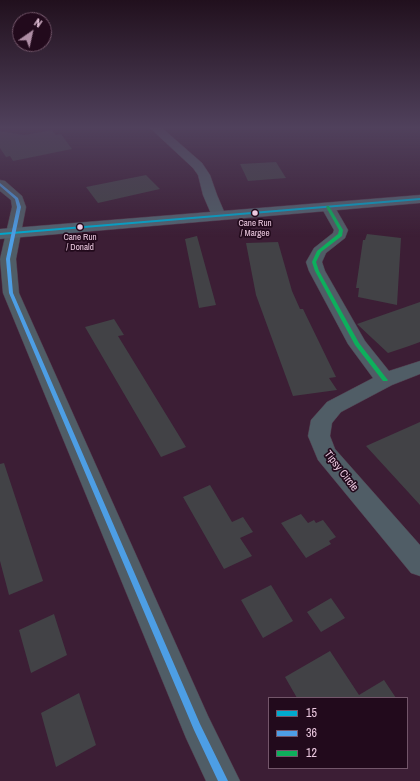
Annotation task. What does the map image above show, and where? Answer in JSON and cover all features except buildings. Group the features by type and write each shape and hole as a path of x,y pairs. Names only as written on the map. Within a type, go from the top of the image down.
{"highway":[{"path":"7,234 420,199"}],"street":[{"path":"195,163 204,175 210,195 219,216"},
{"path":"0,184 11,193 18,202 19,207 7,234 8,267 13,299 197,727 223,781"},
{"path":"328,207 341,230 340,235 318,251 314,262 357,344 385,380"},
{"name":"Tipsy Circle","path":"420,367 385,380 334,407 322,420 319,436 326,454 420,564"}],"transit line":[{"name":"36","path":"0,184 17,199 19,207 8,259 11,293 197,727 223,781"},
{"name":"15","path":"0,234 420,199"},
{"name":"12","path":"328,207 341,230 340,235 319,251 314,262 317,271 357,344 385,380"}],"place":[{"name":"Cane Run / Margee","path":"255,213"},
{"name":"Cane Run / Donald","path":"80,227"}]}
